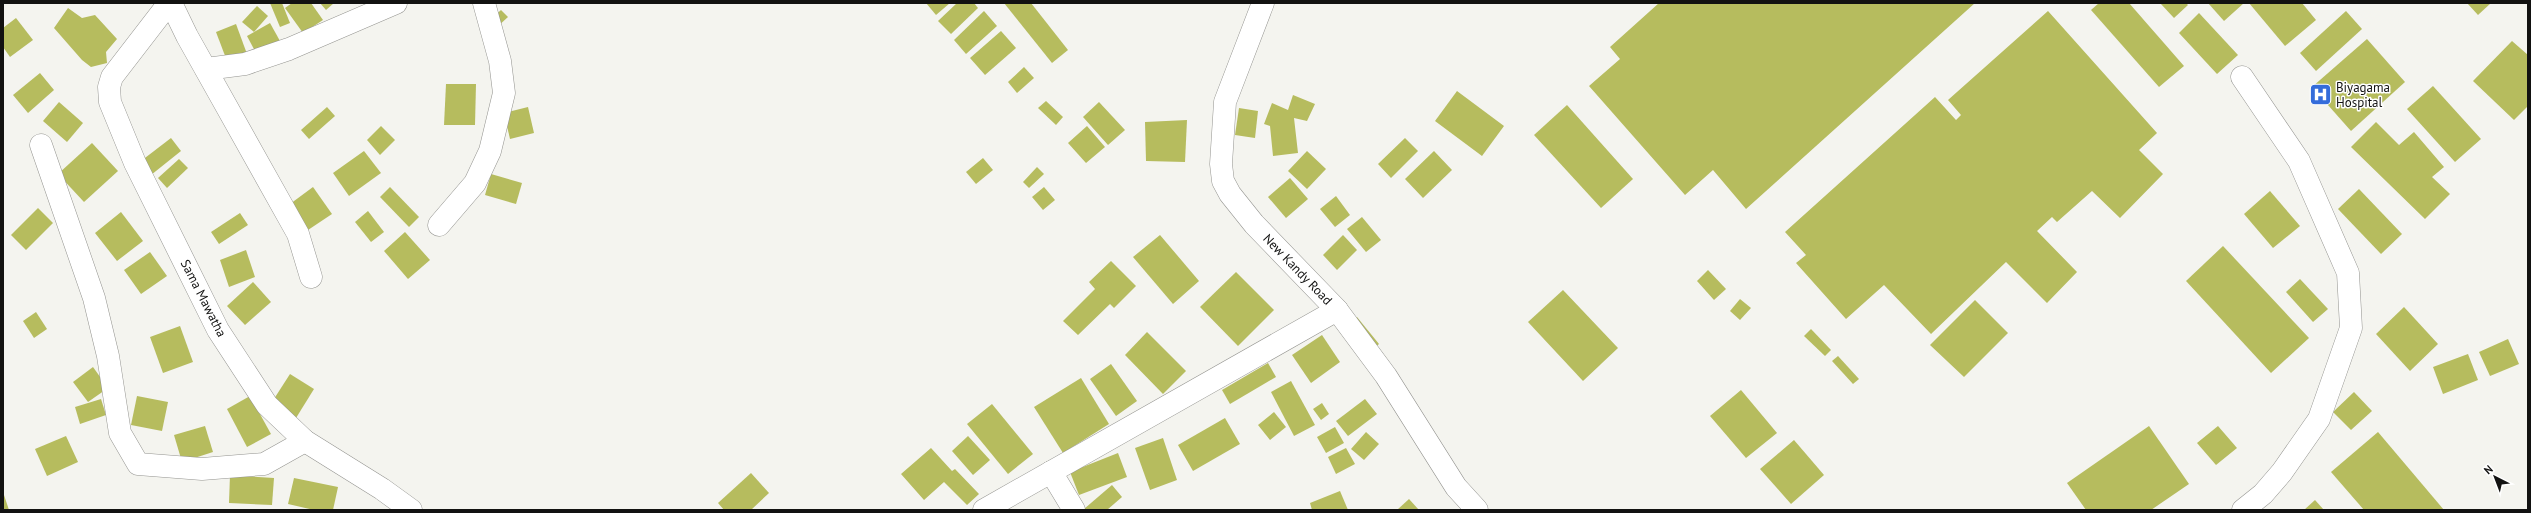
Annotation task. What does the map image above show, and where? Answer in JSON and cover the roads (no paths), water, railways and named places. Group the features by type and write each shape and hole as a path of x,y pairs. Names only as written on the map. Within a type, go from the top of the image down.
{"street":[{"name":"Sama Mawatha","path":"170,3 147,29 112,76 109,87 110,102 135,163 218,330 267,405 305,441 382,489 411,510"},
{"path":"170,3 298,234 311,277"},
{"path":"206,69 252,62 289,49 396,3"},
{"path":"439,225 475,183 490,151 504,93 500,61 484,3"},
{"name":"New Kandy Road","path":"1263,3 1225,102 1221,164 1223,181 1230,194 1254,224 1337,310 1386,376 1456,487 1477,510"},
{"path":"2242,77 2299,161 2348,273 2351,328 2319,418 2282,472 2263,494 2243,510"},
{"path":"41,145 94,298 108,356 120,433 138,464 202,469 264,464 305,441"},
{"path":"984,510 1337,310"},
{"path":"1051,472 1074,510"}],"place":[{"name":"Biyagama Hospital","path":"2320,94"}]}
